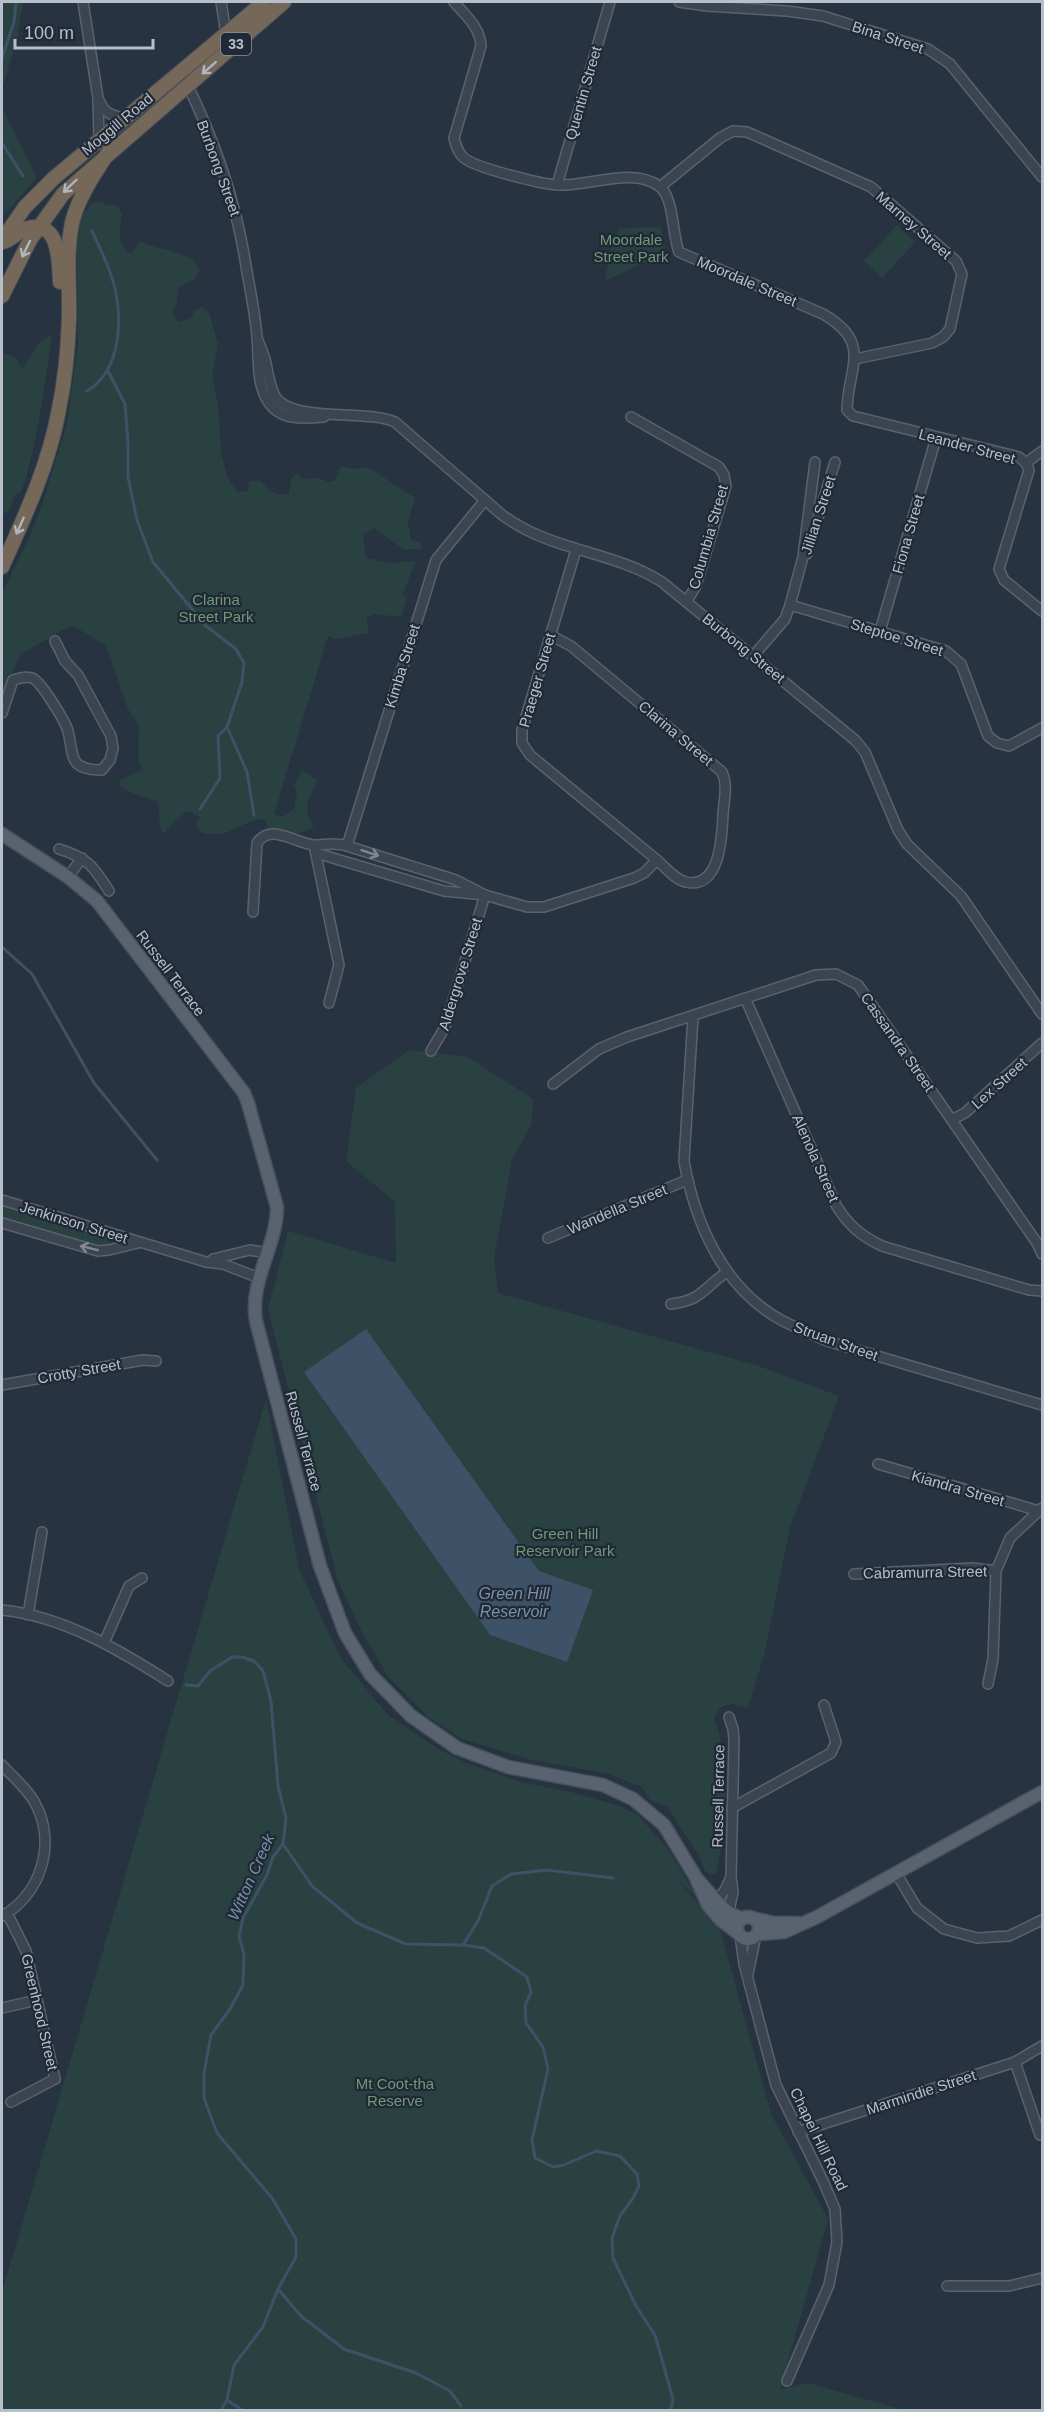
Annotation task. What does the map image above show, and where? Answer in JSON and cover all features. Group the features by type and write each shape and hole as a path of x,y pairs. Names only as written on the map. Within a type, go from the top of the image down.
{"highway":[{"name":"Moggill Road","path":"2,241 29,202 54,178 264,2"},
{"name":"Moggill Road","path":"2,296 38,228 63,194 284,2"},
{"path":"2,567 37,484 55,429 63,381 69,320 68,247 72,226 83,194 110,151"},
{"path":"2,241 13,240 25,229 38,228 47,232 56,243 61,290 51,415 37,484"}],"main road":[{"name":"Russell Terrace","path":"2,834 87,892 117,927 244,1093 278,1207 254,1300 256,1321 320,1566 345,1633 370,1674 411,1716 457,1748 508,1767 603,1785 633,1798 664,1824 695,1876 717,1900"},
{"path":"806,1922 778,1923 748,1918 738,1924 740,1934 748,1939 757,1935 784,1932 806,1922 1042,1792"},
{"name":"Russell Terrace","path":"695,1876 702,1897 726,1917 740,1934"},
{"path":"717,1900 716,1909 726,1917"},
{"name":"Russell Terrace","path":"726,1917 748,1918"},
{"path":"748,1918 758,1924 757,1935"}],"street":[{"path":"83,2 98,98 99,140"},
{"path":"221,2 226,34"},
{"path":"454,2 476,27 481,46 454,138 456,147 462,156 476,164 541,183 557,185 636,177 660,187"},
{"name":"Quentin Street","path":"557,185 610,2"},
{"name":"Bina Street","path":"679,2 707,6 752,5 823,16 934,52 950,64 1042,177"},
{"name":"Burbong Street","path":"181,73 213,142 233,198 257,338 265,358 272,390 279,401 296,410 379,417 395,422 485,500 526,530 576,550 639,569 662,582 687,601 855,740 865,752 898,830 907,844 961,896 1042,1012"},
{"path":"98,98 106,112 112,116 126,118"},
{"name":"Marney Street","path":"660,187 720,138 733,131 747,132 871,187 892,203 956,261 962,274 950,329 943,337 932,343 855,360"},
{"name":"Moordale Street","path":"660,187 667,195 679,252 839,323 849,335 855,360 847,410"},
{"name":"Leander Street","path":"847,410 853,416 1019,457 1026,463 1029,470 999,569 1004,580 1042,611"},
{"name":"Columbia Street","path":"631,417 719,467 724,475 726,486 720,507 696,586 687,601"},
{"name":"Fiona Street","path":"880,631 936,438"},
{"path":"1026,463 1042,451"},
{"name":"Jillian Street","path":"801,567 815,462"},
{"name":"Jillian Street","path":"790,605 835,462"},
{"name":"Kimba Street","path":"347,846 436,560 485,500"},
{"name":"Praeger Street","path":"576,550 522,730 523,746 530,755 657,860"},
{"path":"754,655 784,621 790,605"},
{"name":"Steptoe Street","path":"790,605 946,651 961,664 988,736 997,743 1009,746 1042,728"},
{"name":"Clarina Street","path":"550,635 571,646 716,765 723,775 725,784 721,851 711,871 700,881 687,882 679,879 657,860"},
{"path":"2,713 14,680 22,677 34,679 42,687 68,730 70,750 78,764 87,770 102,770 110,760 113,748 111,736 78,675 65,661 55,641"},
{"path":"253,912 257,845 262,837 276,834 314,849 444,891 485,895 527,907 544,907 634,878 644,873 657,860"},
{"path":"314,849 330,843 347,846 456,880 485,895"},
{"path":"59,849 82,858 95,868 109,891"},
{"path":"314,849 339,964 329,1003"},
{"path":"68,877 82,858"},
{"name":"Aldergrove Street","path":"431,1051 446,1027 485,895"},
{"name":"Cassandra Street","path":"553,1084 599,1049 627,1037 746,1000 816,975 836,974 858,985 953,1119 1037,1243 1042,1254"},
{"name":"Alenola Street","path":"746,1000 836,1205 846,1221 863,1237 882,1246 1042,1292"},
{"name":"Struan Street","path":"693,1017 684,1161 687,1180 704,1233 727,1272 762,1307 780,1320 827,1341 1042,1406"},
{"name":"Lex Street","path":"953,1119 965,1113 1042,1043"},
{"name":"Wandella Street","path":"548,1238 687,1180"},
{"name":"Jenkinson Street","path":"2,1200 193,1258 223,1264 259,1278"},
{"name":"Jenkinson Street","path":"2,1223 100,1251 113,1250 133,1243 146,1244"},
{"name":"Jenkinson Street","path":"193,1258 219,1258 250,1250 267,1253"},
{"path":"671,1304 688,1302 699,1297 727,1272"},
{"name":"Crotty Street","path":"2,1385 143,1360 156,1360"},
{"name":"Kiandra Street","path":"878,1464 1041,1509"},
{"path":"988,1684 993,1659 996,1571 1010,1538 1041,1509"},
{"path":"28,1615 42,1532"},
{"name":"Cabramurra Street","path":"854,1574 973,1568 996,1571"},
{"path":"104,1643 129,1586 142,1578"},
{"path":"2,1610 28,1615 104,1643 168,1681"},
{"path":"732,1808 831,1753 836,1742 824,1705"},
{"name":"Russell Terrace","path":"726,1917 733,1889 731,1877 734,1736 729,1717"},
{"path":"2,1765 26,1789 36,1805 44,1826 45,1845 42,1865 34,1884 21,1901 4,1915"},
{"path":"896,1873 917,1908 944,1929 977,1938 1010,1936 1042,1920"},
{"path":"717,1900 726,1890 731,1877"},
{"name":"Greenhood Street","path":"4,1915 24,1944 55,2079 11,2102"},
{"name":"Chapel Hill Road","path":"740,1934 743,1942 744,1964 776,2085 835,2209 837,2242 829,2284 787,2382"},
{"name":"Chapel Hill Road","path":"748,1976 757,1935"},
{"path":"2,2008 37,2000"},
{"name":"Marmindie Street","path":"798,2132 1015,2062 1042,2046"},
{"path":"1015,2062 1041,2135"},
{"path":"948,2286 1009,2286 1042,2278"}],"green space":[{"path":"2,2 23,3 18,34 2,90"},
{"path":"2,107 37,177 2,218"},
{"name":"Clarina Street Park","path":"93,202 116,205 122,213 121,239 128,253 133,252 139,241 183,255 196,264 200,271 195,279 179,287 176,306 172,309 175,319 179,322 191,318 195,310 202,307 209,312 218,344 212,374 218,404 221,453 228,478 237,492 248,491 249,481 260,481 276,494 289,494 291,479 296,473 304,479 319,478 328,482 335,480 341,466 354,469 368,467 415,498 408,523 411,540 420,542 422,549 403,549 374,528 363,535 366,558 392,563 416,561 402,596 407,597 401,617 373,614 366,619 369,633 336,639 328,636 274,814 282,817 294,809 297,794 294,785 302,770 317,780 307,809 314,827 302,832 288,834 270,831 264,819 248,822 222,833 202,833 196,825 200,817 189,811 163,833 158,802 118,785 120,780 142,770 138,756 139,725 128,709 106,646 74,626 66,628 21,654 2,693 2,593 40,511 67,424 78,345 77,241 82,216"},
{"path":"897,225 915,242 882,278 864,261"},
{"name":"Moordale Street Park","path":"661,227 666,252 605,281 612,241 620,228"},
{"path":"52,335 40,415 27,474 21,493 16,493 9,512 2,514 2,353 15,357 22,369 37,345"},
{"name":"Green Hill Reservoir Park","path":"409,1050 468,1057 533,1099 532,1124 512,1160 494,1259 498,1293 759,1366 839,1396 790,1528 764,1655 748,1708 731,1704 721,1707 714,1718 723,1754 726,1795 723,1836 716,1873 710,1875 705,1871 700,1858 667,1806 650,1800 642,1787 609,1774 532,1760 462,1739 428,1717 387,1675 362,1632 338,1581 268,1309 288,1231 396,1263 395,1202 346,1161 356,1088"},
{"path":"2,1205 120,1241 116,1245 100,1247 2,1218"},
{"name":"Mt Coot-tha Reserve","path":"266,1399 299,1569 340,1657 388,1715 437,1748 466,1763 520,1782 567,1791 617,1805 638,1815 667,1848 699,1900 673,1876 719,1926 771,2114 828,2219 780,2390 808,2383 904,2410 2,2410 2,2292"}],"water":[{"name":"Green Hill Reservoir","path":"366,1329 539,1571 593,1590 567,1662 490,1635 304,1372"}],"waterway":[{"name":"Witton Creek","path":"2,58 14,22 16,2"},
{"name":"Witton Creek","path":"2,143 23,176"},
{"name":"Witton Creek","path":"87,391 108,369 114,355 119,322 118,305 111,275 92,231"},
{"path":"108,371 125,404 128,477 137,520 153,562 206,626 236,649 244,663 242,682 227,727 247,772 254,815"},
{"path":"200,809 220,778 218,736 227,727"},
{"path":"2,947 32,974 94,1083 157,1160"},
{"name":"Witton Creek","path":"186,1685 198,1686 210,1671 232,1657 254,1661 263,1671 271,1701 278,1786 286,1818 283,1844 273,1857 267,1875 243,1918 239,1936 244,1954 243,1985 230,2009 211,2035 204,2073 204,2098 217,2133 272,2198 296,2239 296,2257 278,2289 263,2327 234,2365 227,2400 242,2410"},
{"path":"283,1844 312,1886 357,1923 406,1944 463,1945 478,1921 492,1886 511,1874 547,1870 613,1878"},
{"path":"463,1945 484,1948 527,1977 531,1992 525,2006 526,2023 543,2047 548,2069 532,2140 535,2158 553,2167 564,2165 596,2151 620,2156 637,2174 639,2186 620,2216 612,2238 613,2258 636,2306 655,2335 673,2399 671,2410"},
{"path":"278,2289 301,2316 344,2349 416,2373 450,2391 461,2406"},
{"path":"221,2410 227,2400"}]}
